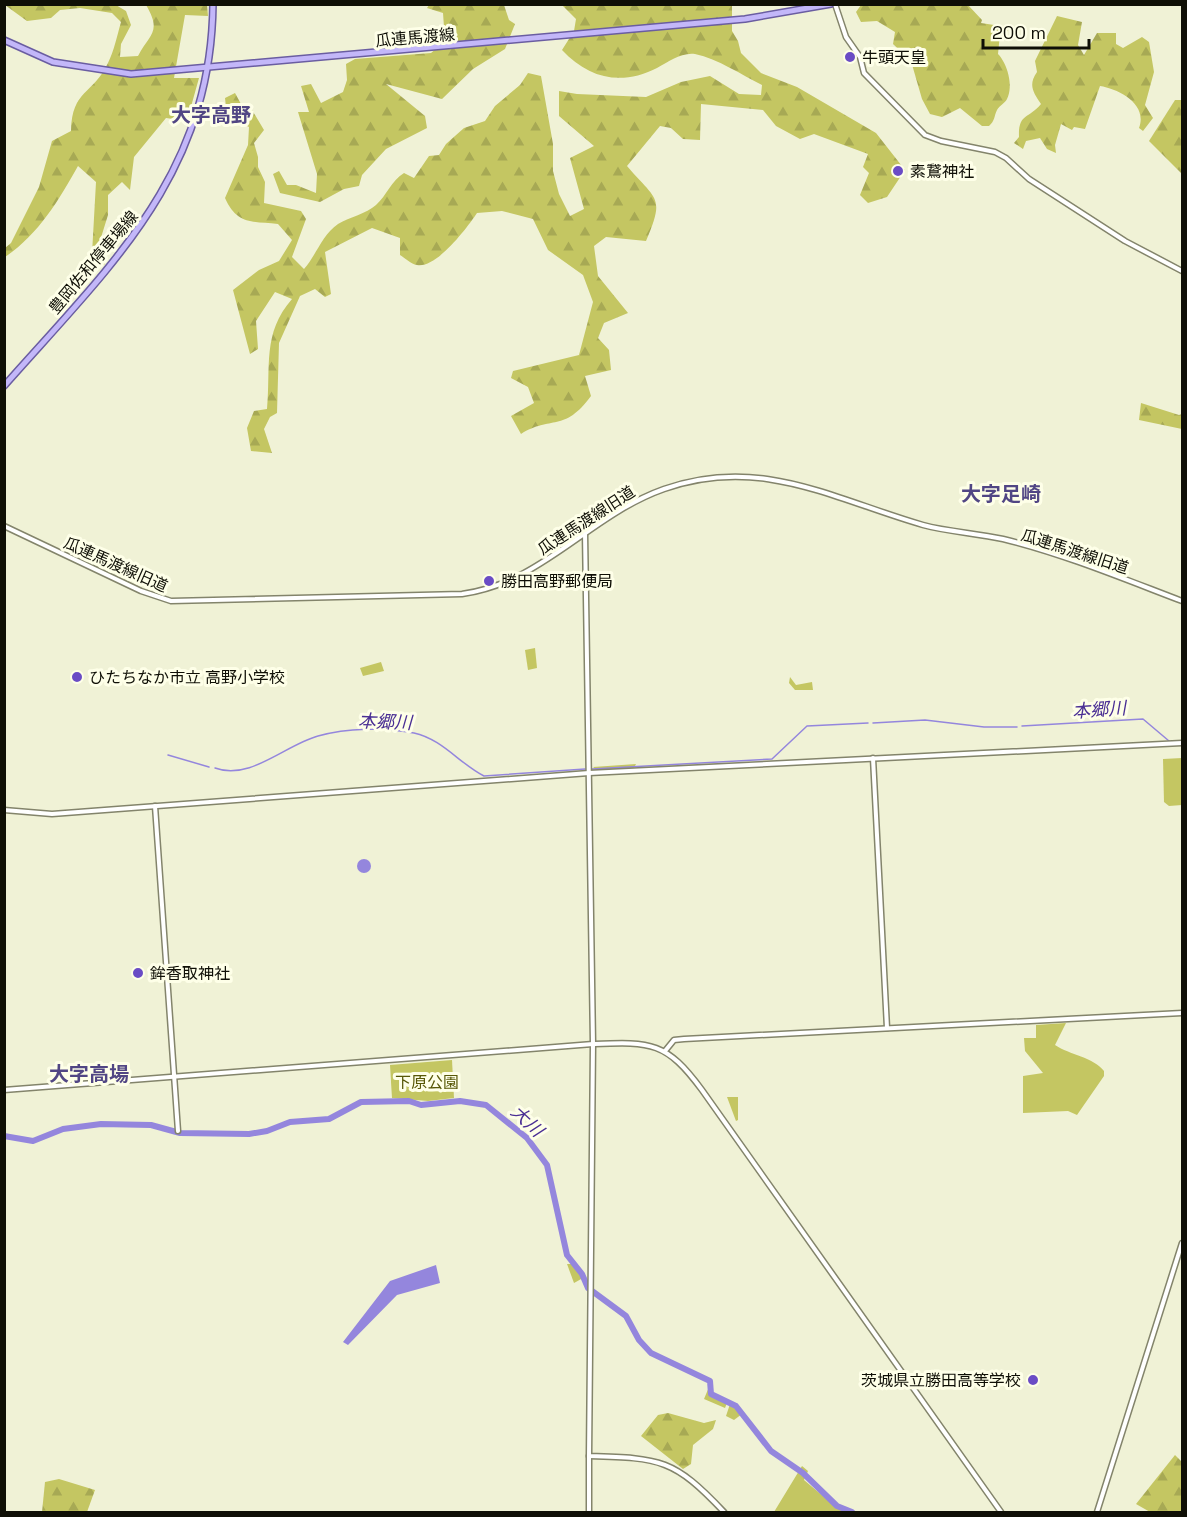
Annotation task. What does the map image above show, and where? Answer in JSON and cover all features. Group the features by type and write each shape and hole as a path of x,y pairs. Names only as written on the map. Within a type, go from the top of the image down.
{"main road":[{"name":"豊岡佐和停車場線","path":"4,386 144,224 178,163 198,110 207,69 213,4"},
{"name":"瓜連馬渡線","path":"4,40 53,62 131,74 745,20 833,4"}],"street":[{"path":"833,4 846,37 860,57 864,73 925,135 940,141 995,152 1006,158 1029,179 1073,205 1125,241 1182,271"},
{"name":"瓜連馬渡線旧道","path":"4,526 141,591 185,602 482,591 514,580 629,503 666,488 715,478 747,475 797,483 929,526 1005,540 1182,601"},
{"path":"585,532 593,1044 589,1512"},
{"path":"4,810 52,814 589,773 1182,743"},
{"path":"873,758 887,1028"},
{"path":"155,806 178,1131"},
{"path":"665,1051 678,1040 1182,1013"},
{"path":"4,1090 593,1044 640,1043 665,1051 685,1068 702,1090 1001,1512"},
{"path":"1097,1512 1181,1255 1182,1243"},
{"path":"589,1456 648,1458 669,1466 702,1489 724,1512"}],"green space":[{"path":"5,5 116,5 126,11 131,25 121,44 120,57 138,56 152,32 153,21 146,5 207,5 208,16 185,15 174,78 199,78 187,121 166,118 134,157 130,190 122,182 108,195 108,215 99,244 105,264 91,272 96,182 78,166 38,228 5,257 5,248 11,243 39,187 52,141 71,131 72,117 79,99 96,81 108,63 121,22 112,13 80,8 60,10 51,18 27,21"},
{"path":"429,5 504,5 509,20 515,24 505,49 473,69 442,99 386,84 425,116 427,128 386,149 362,175 359,186 344,189 320,202 280,193 273,174 279,171 287,185 296,185 316,193 317,174 298,112 309,112 301,86 311,84 321,103 343,92 347,80 346,64 355,59 431,53 445,41 443,13 427,8"},
{"path":"562,5 732,5 732,31 741,53 761,73 797,87 876,133 905,170 887,197 868,203 860,195 869,173 863,167 868,154 814,134 800,139 776,126 763,110 701,104 700,140 683,139 671,128 660,126 627,166 655,200 655,215 646,241 606,237 594,246 598,276 628,313 604,323 598,338 609,350 611,370 585,376 591,396 573,415 557,422 532,428 521,434 511,416 534,403 528,387 511,378 513,371 579,355 593,302 583,275 548,250 533,219 502,211 477,213 442,254 425,265 417,265 400,255 400,238 372,228 325,252 331,294 325,297 315,289 300,296 279,343 277,413 270,417 264,429 272,453 251,451 247,428 254,411 267,409 272,338 282,312 292,299 275,292 256,321 258,349 250,354 233,290 259,270 279,261 292,240 278,224 253,222 240,217 225,198 248,145 249,127 227,116 225,98 235,93 241,104 252,110 264,130 254,143 258,167 265,182 264,203 301,211 306,219 292,257 304,269 332,228 372,208 404,173 414,178 429,156 439,155 446,144 464,128 485,121 495,106 520,85 528,73 541,76 553,144 553,171 559,194 570,216 584,209 570,158 594,146 559,116 559,91 646,97 681,82 710,76 739,94 761,95 762,85 721,63 695,54 680,56 644,74 631,77 606,77 583,68 562,50 574,31 576,19"},
{"path":"861,5 968,5 982,20 981,23 1007,27 1008,31 1000,34 998,54 1004,63 1010,88 1006,100 997,110 991,124 982,126 960,108 942,117 930,114 922,99 911,61 893,44 895,32 877,21 861,22 856,12"},
{"path":"1057,16 1082,22 1078,45 1084,55 1097,33 1116,33 1116,44 1123,48 1142,37 1149,42 1154,72 1145,105 1153,118 1143,131 1139,128 1141,119 1136,105 1123,94 1100,86 1085,129 1074,127 1072,130 1061,124 1055,145 1056,153 1047,149 1040,138 1026,141 1023,149 1014,143 1019,137 1022,120 1041,104 1032,85 1037,72 1035,61"},
{"path":"1175,100 1182,100 1182,174 1149,141"},
{"path":"1141,403 1182,414 1182,429 1139,420"},
{"path":"535,648 537,668 528,670 525,650"},
{"path":"381,662 384,671 363,676 360,668"},
{"path":"790,677 796,685 812,682 813,690 795,690 789,683"},
{"path":"1182,758 1182,805 1169,806 1164,802 1163,759"},
{"path":"636,764 634,768 597,770 593,767"},
{"path":"1066,1023 1055,1045 1094,1062 1104,1071 1104,1076 1077,1115 1068,1111 1023,1113 1023,1076 1043,1073 1025,1051 1024,1038 1036,1038 1036,1025"},
{"name":"下原公園","path":"452,1060 454,1098 428,1101 392,1098 390,1065"},
{"path":"727,1097 738,1097 738,1120 736,1121"},
{"path":"567,1264 573,1264 583,1278 574,1283"},
{"path":"709,1387 710,1394 727,1403 725,1408 704,1399"},
{"path":"730,1404 742,1414 734,1420 726,1416"},
{"path":"668,1413 704,1423 716,1420 713,1429 693,1445 691,1464 683,1469 641,1436 658,1415"},
{"path":"1175,1455 1182,1462 1182,1512 1150,1512 1136,1504"},
{"path":"802,1466 808,1471 804,1480 836,1507 850,1512 774,1512"},
{"path":"59,1479 95,1490 87,1512 42,1512 45,1482"}],"shaded area":[{"path":"364,859 369,861 371,866 369,871 364,873 359,871 357,866 359,861"},
{"path":"436,1265 440,1283 397,1295 348,1345 343,1342 390,1281"}],"waterway":[{"name":"本郷川","path":"1022,726 1143,719 1169,741"},
{"name":"本郷川","path":"873,723 925,720 984,727 1017,727"},
{"name":"本郷川","path":"592,769 772,759 807,726 868,723"},
{"name":"本郷川","path":"215,768 228,771 241,770 318,736 341,731 378,729 424,736 484,776 585,769"},
{"name":"本郷川","path":"168,755 209,767"},
{"name":"大川","path":"4,1136 33,1141 63,1129 101,1124 151,1125 180,1133 249,1134 267,1131 290,1122 329,1119 361,1102 409,1101 421,1105 460,1101 486,1105 527,1138 547,1165 567,1255 582,1274 588,1288 626,1316 639,1340 651,1353 710,1381 711,1394 736,1406 771,1451 803,1473 837,1506 852,1512"}],"place":[{"name":"牛頭天皇","path":"850,57"},
{"name":"素鵞神社","path":"898,171"},
{"name":"勝田高野郵便局","path":"489,581"},
{"name":"ひたちなか市立 高野小学校","path":"77,677"},
{"name":"鉾香取神社","path":"138,973"},
{"name":"茨城県立勝田高等学校","path":"1033,1380"}],"district":[{"name":"大字高野","path":"211,115"},
{"name":"大字足崎","path":"1001,494"},
{"name":"大字高場","path":"89,1074"}]}
